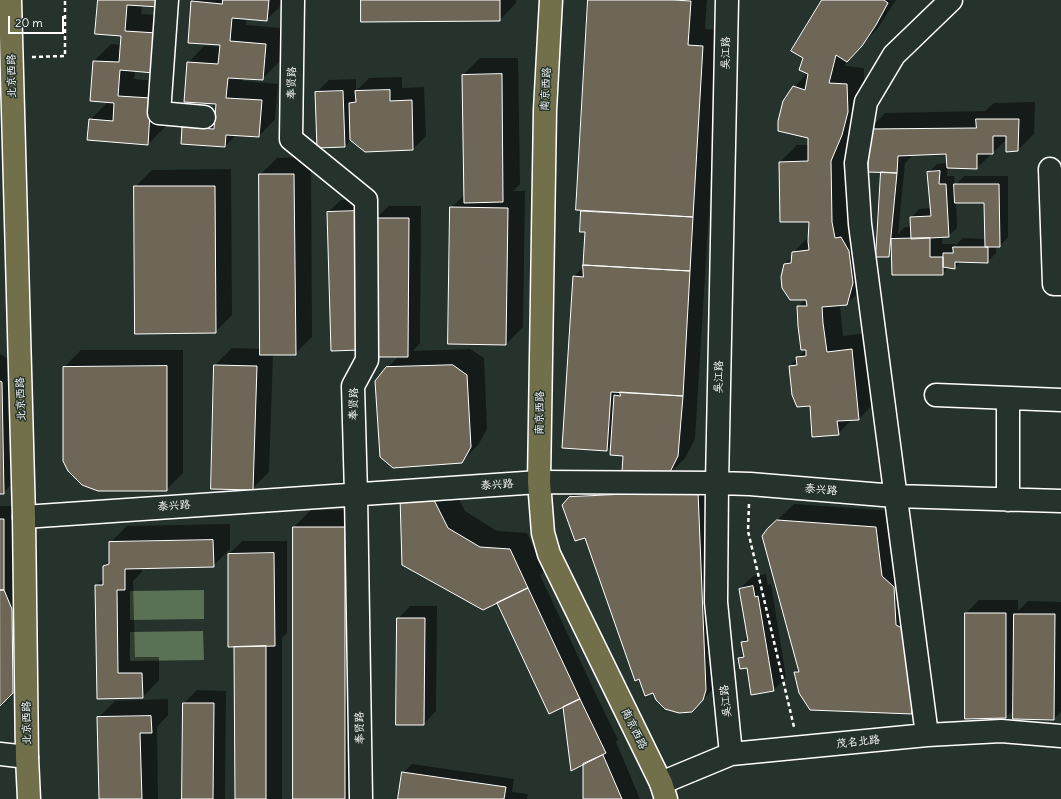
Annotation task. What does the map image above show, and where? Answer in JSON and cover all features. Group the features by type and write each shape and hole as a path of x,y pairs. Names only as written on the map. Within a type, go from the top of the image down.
{"main road":[{"name":"北京西路","path":"10,0 24,517 27,756 29,799"},
{"name":"南京西路","path":"551,0 545,110 540,482 543,533 549,554 664,791"}],"street":[{"path":"167,0 159,113 204,117"},
{"name":"奉贤路","path":"293,0 291,139 366,200 367,360 353,386 360,799"},
{"name":"吴江路","path":"727,0 716,602 731,754"},
{"path":"927,735 860,224 856,163 866,102 894,54 951,0"},
{"path":"1050,168 1054,284 1061,284"},
{"path":"936,395 1061,400"},
{"path":"1008,398 1008,500"},
{"name":"泰兴路","path":"24,517 540,482 750,484 895,496 1061,501"},
{"name":"茂名北路","path":"664,791 731,754 927,735 1001,731 1061,736"},
{"path":"0,754 27,756"}],"path":[{"path":"11,58 64,56 65,0"},
{"path":"750,484 748,531 798,748"}],"green space":[{"path":"204,590 204,619 130,620 130,591"},
{"path":"203,631 204,660 130,661 130,632"}],"building":[{"path":"98,0 159,0 159,7 127,5 125,31 157,33 154,73 120,70 118,96 151,98 148,145 87,140 89,119 113,121 114,103 90,101 93,61 119,62 121,36 95,34"},
{"path":"223,0 269,0 267,21 232,18 230,41 266,44 263,80 228,78 226,98 262,100 259,137 226,135 225,147 181,144 182,127 214,129 216,104 184,102 187,62 218,64 220,45 188,43 191,1 222,4"},
{"path":"361,0 500,0 500,21 361,22"},
{"path":"588,0 691,1 688,45 703,46 693,217 576,210"},
{"path":"822,0 884,0 888,3 862,46 847,62 836,55 829,83 847,84 848,112 842,135 831,161 832,222 835,238 841,237 849,251 853,283 847,305 822,307 823,323 827,352 852,349 859,420 837,421 839,435 812,437 810,406 797,407 792,395 789,366 797,365 796,357 806,356 806,350 801,350 797,306 807,306 806,300 790,300 782,288 781,277 784,264 791,263 792,252 809,250 809,222 780,222 779,162 808,161 808,138 778,131 778,121 783,101 793,86 805,90 808,74 799,70 803,58 791,51"},
{"path":"502,74 503,202 464,203 462,75"},
{"path":"390,90 390,101 412,100 413,150 365,152 350,140 349,103 356,102 355,91"},
{"path":"343,91 345,147 317,148 315,92"},
{"path":"976,119 1019,119 1018,151 1006,152 1006,136 993,136 993,154 977,154 977,169 947,168 946,154 898,156 897,173 868,172 868,129 976,128"},
{"path":"940,171 939,184 946,184 949,237 911,239 910,217 931,216 927,172"},
{"path":"881,172 897,173 889,257 876,257"},
{"path":"259,174 294,174 296,355 260,355"},
{"path":"954,184 999,184 1000,247 985,247 984,203 955,203"},
{"path":"134,186 215,186 216,333 135,334"},
{"path":"450,207 508,208 506,345 448,344"},
{"path":"357,211 361,350 331,351 327,212"},
{"path":"581,211 693,217 690,271 583,265 585,232 580,232"},
{"path":"375,218 409,218 408,357 375,357"},
{"path":"930,238 930,257 943,257 943,275 892,275 891,239"},
{"path":"953,247 988,247 988,263 955,262 955,269 943,267 943,253 953,253"},
{"path":"583,265 690,271 683,396 611,392 607,451 562,448 573,276 583,277"},
{"path":"214,365 257,366 253,490 211,489"},
{"path":"453,365 467,375 471,447 462,463 393,468 380,457 375,381 386,367"},
{"path":"167,366 167,491 98,491 82,485 68,471 63,461 63,367"},
{"path":"0,381 2,382 4,494 0,494"},
{"path":"620,392 683,396 678,456 668,476 622,472 623,456 610,455 614,395 620,396"},
{"path":"698,491 706,690 703,700 692,712 679,713 665,709 656,700 653,693 645,696 639,679 635,681 585,538 575,541 562,505 569,497"},
{"path":"431,494 448,528 480,547 510,549 528,588 483,610 402,565 400,497"},
{"path":"0,519 4,519 4,590 0,590"},
{"path":"777,520 876,527 882,576 894,587 896,625 908,631 912,714 810,710 799,693 794,672 799,672 762,536"},
{"path":"293,527 345,527 345,799 293,799"},
{"path":"213,540 214,567 125,569 125,590 117,590 118,673 142,673 143,698 97,699 95,585 103,585 103,566 109,564 109,542"},
{"path":"274,553 275,646 228,647 228,554"},
{"path":"753,586 755,597 758,596 774,691 751,695 747,668 740,669 738,658 744,657 741,642 748,641 739,589"},
{"path":"528,588 580,699 549,714 497,603"},
{"path":"0,590 4,590 12,609 13,693 0,706"},
{"path":"965,613 1006,613 1006,718 965,719"},
{"path":"1014,614 1055,614 1054,720 1013,719"},
{"path":"397,618 425,618 424,725 396,725"},
{"path":"266,646 266,799 235,799 234,647"},
{"path":"580,699 606,753 571,771 563,707"},
{"path":"183,703 214,703 213,799 182,799"},
{"path":"151,716 152,733 140,733 142,799 99,799 97,717"},
{"path":"603,755 622,799 583,799 583,764"},
{"path":"402,772 506,787 504,799 398,799"}]}
